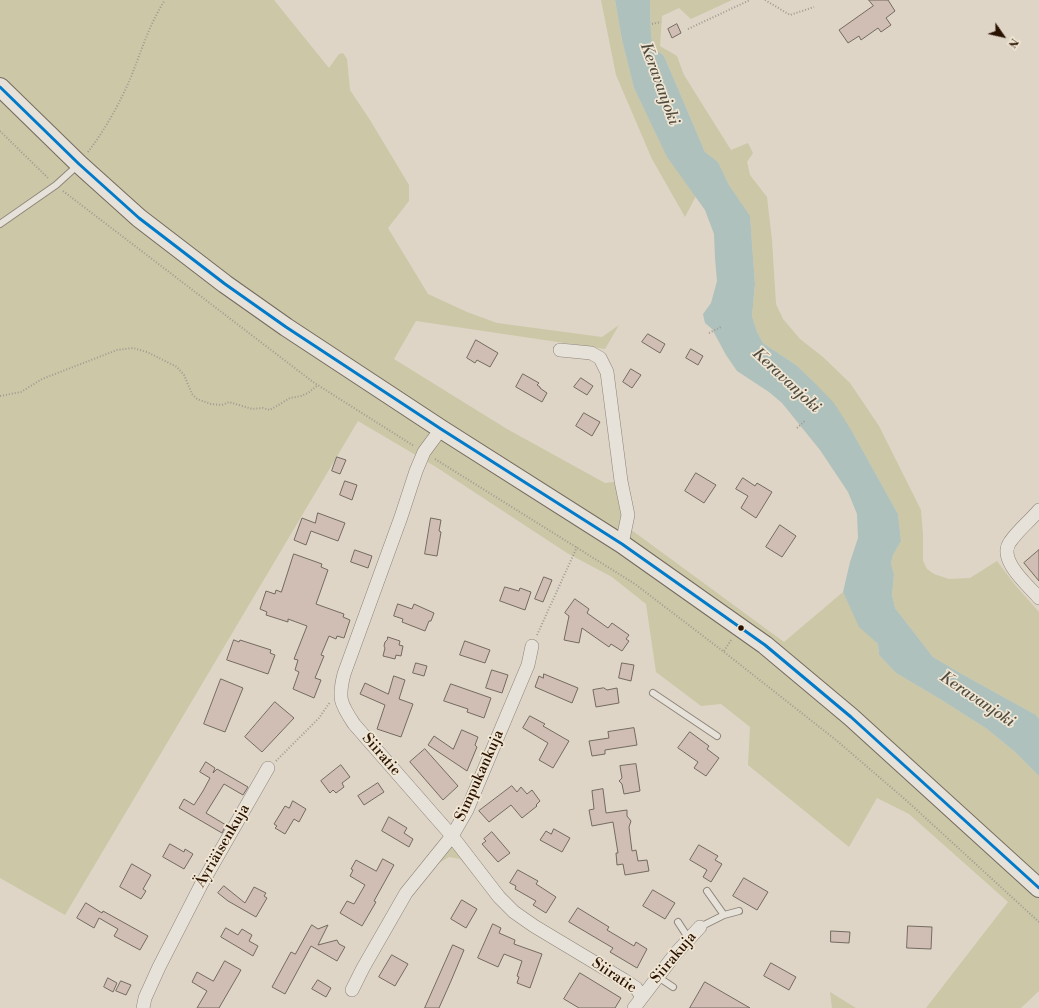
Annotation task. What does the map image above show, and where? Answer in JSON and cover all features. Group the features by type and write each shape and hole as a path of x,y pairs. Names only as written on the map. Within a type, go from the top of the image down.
{"main road":[{"path":"0,88 79,164 139,218 225,284 441,429 622,544 739,626 795,670 857,722 1039,888"}],"street":[{"path":"560,350 591,353 600,358 607,372 621,480 628,515 622,544"},
{"name":"Siiratie","path":"441,429 424,452 416,471 399,523 344,674 340,695 341,703 354,724 452,836 499,897 514,912 537,928 636,988 638,1003"},
{"path":"1039,510 1009,543 1007,552 1015,572 1039,598"},
{"name":"Simpukankuja","path":"352,990 406,893 452,836 472,800 528,665 532,646"},
{"name":"Äyriäisenkuja","path":"143,1008 145,998 159,967 201,885 268,768"},
{"name":"Siirakuja","path":"638,1003 689,939 700,928"}],"lane":[{"path":"0,224 56,185 79,164"},
{"path":"653,693 717,736"},
{"path":"707,891 724,915"},
{"path":"700,928 724,915 739,911"},
{"path":"678,922 689,939"},
{"path":"658,977 673,987"}],"path":[{"path":"79,164 102,134 128,84 155,17 165,0"},
{"path":"688,29 750,0"},
{"path":"765,0 790,15 814,7"},
{"path":"652,24 662,22"},
{"path":"0,131 56,185 318,385 419,449"},
{"path":"709,333 721,327"},
{"path":"0,396 20,392 42,379 117,350 133,348 147,352 177,367 184,375 192,394 197,399 211,404 222,405 229,402 252,409 263,408 270,410 290,398 308,393 318,385"},
{"path":"797,428 806,420"},
{"path":"433,458 635,584 724,652 836,740 907,802 1039,922"},
{"path":"532,646 577,547"},
{"path":"268,768 277,761 319,718 330,702"}],"shaded area":[{"path":"0,0 274,0 329,68 339,54 343,53 347,59 350,90 409,185 409,201 388,228 428,294 467,312 497,323 602,337 619,325 605,349 416,321 394,359 507,429 605,483 621,481 626,526 784,642 843,592 860,627 878,644 879,655 896,673 987,729 1015,752 1039,776 1039,991 1021,1008 926,1008 1008,902 909,814 877,798 849,847 748,765 750,727 721,704 701,706 656,672 646,604 612,577 567,553 436,467 358,421 65,915 0,878"},
{"path":"601,0 615,0 622,40 634,88 668,158 696,196 685,217 652,159 616,75"},
{"path":"650,0 732,0 691,19 679,8 662,16 660,46 677,56 684,75 731,150 748,143 753,153 747,162 750,175 767,197 772,240 776,304 783,319 800,339 823,357 850,383 879,426 921,510 923,561 927,569 934,574 949,579 970,578 997,561 1016,586 1039,612 1039,719 1036,715 933,657 895,608 892,595 894,575 891,563 893,555 901,541 898,514 853,433 811,379 796,365 763,343 757,332 752,316 755,284 750,217 729,185 718,162 705,152 664,56 654,48 651,36"},
{"path":"452,836 507,912 460,859 449,857 428,870"},
{"path":"830,992 856,1008 832,1008"}],"water":[{"name":"Keravanjoki","path":"615,0 650,0 651,36 654,48 664,56 705,152 718,162 729,185 750,216 755,284 752,316 757,332 763,343 796,365 834,403 853,433 898,514 901,541 893,555 891,563 894,575 892,595 895,608 933,657 1036,715 1039,719 1039,776 1015,752 987,729 896,673 879,655 878,644 859,627 843,592 850,562 858,538 857,514 848,492 820,450 782,403 769,392 737,371 726,355 712,329 705,323 703,314 711,303 717,281 714,234 705,210 667,157 634,88 622,40"}],"building":[{"path":"869,0 888,0 895,11 886,18 891,25 881,32 878,28 861,40 859,36 848,43 839,30 873,6"},
{"path":"677,24 681,33 672,38 668,29"},
{"path":"648,334 665,344 660,353 642,342"},
{"path":"476,340 498,353 490,367 477,360 475,363 467,358"},
{"path":"691,349 703,356 698,365 686,358"},
{"path":"631,369 641,375 632,388 623,382"},
{"path":"523,374 539,383 537,385 547,393 542,402 516,387"},
{"path":"581,378 593,386 587,395 574,387"},
{"path":"584,413 600,422 592,436 576,426"},
{"path":"337,457 346,460 340,474 332,471"},
{"path":"696,473 716,485 704,503 685,491"},
{"path":"743,478 755,486 757,483 772,492 756,518 741,508 748,496 736,489"},
{"path":"345,481 357,485 352,500 340,495"},
{"path":"318,513 345,523 338,541 311,531 306,545 294,540 302,518 315,523"},
{"path":"431,518 441,520 439,531 441,532 437,556 425,554"},
{"path":"780,525 796,536 782,557 766,547"},
{"path":"355,550 372,556 368,568 351,562"},
{"path":"1039,550 1039,581 1024,563"},
{"path":"294,554 322,564 321,567 328,570 316,604 344,614 343,617 350,620 344,638 337,636 336,639 329,636 321,655 324,656 315,678 321,680 314,698 293,689 299,672 295,670 298,660 294,659 307,626 288,619 288,622 266,615 267,612 260,609 266,591 275,594 276,590 281,592"},
{"path":"544,577 552,580 543,602 535,599"},
{"path":"505,587 519,591 520,588 531,592 525,610 500,601"},
{"path":"575,599 589,609 587,613 608,628 612,623 629,635 626,639 629,641 622,651 611,644 609,647 582,628 579,643 564,640 569,616 565,613"},
{"path":"398,604 412,609 414,604 434,613 425,631 402,622 403,619 394,616"},
{"path":"388,637 400,641 399,645 403,646 401,656 396,655 395,659 383,656 385,642"},
{"path":"234,640 239,642 240,640 271,650 270,653 275,655 268,674 227,660"},
{"path":"465,641 490,650 485,663 460,655"},
{"path":"416,663 427,666 424,676 413,673"},
{"path":"622,663 634,665 631,681 619,678"},
{"path":"492,670 508,675 502,693 486,688"},
{"path":"544,674 578,688 572,703 535,687 539,676 543,678"},
{"path":"394,676 405,680 399,699 413,704 401,737 377,729 385,705 360,694 365,683 388,694"},
{"path":"221,679 243,688 225,732 204,724"},
{"path":"451,684 491,698 484,718 467,712 468,709 444,701"},
{"path":"604,688 607,690 617,688 619,703 596,707 593,690"},
{"path":"275,702 294,718 262,752 245,737"},
{"path":"530,716 545,724 543,726 569,741 553,768 539,760 548,743 523,728"},
{"path":"634,728 637,745 605,750 605,754 592,756 589,741 609,738 608,732"},
{"path":"462,730 478,737 475,745 477,747 467,771 428,745 434,736 453,749"},
{"path":"690,732 709,746 707,749 719,758 706,776 694,768 698,762 678,748"},
{"path":"425,749 458,786 443,800 410,762"},
{"path":"206,762 215,768 213,773 217,769 248,787 243,795 224,784 206,813 226,825 222,833 179,808 184,799 194,805 203,791 210,778 200,772"},
{"path":"636,764 640,791 624,794 622,784 619,781 622,778 620,766"},
{"path":"341,765 350,777 342,783 344,787 336,793 333,790 330,793 321,781"},
{"path":"378,783 384,792 364,805 358,796"},
{"path":"512,786 517,792 521,787 527,794 532,790 540,801 536,805 537,806 522,818 511,805 489,822 479,811"},
{"path":"603,789 606,813 627,810 627,816 631,821 629,827 632,851 636,850 638,861 647,860 649,871 625,875 623,864 617,865 616,853 618,853 613,822 592,826 589,810 594,809 592,791"},
{"path":"293,801 306,809 299,822 294,819 285,834 275,828 277,826 274,824 285,806 289,808"},
{"path":"389,817 407,828 404,833 413,839 409,847 382,831"},
{"path":"554,829 570,838 562,852 540,840 546,831 551,834"},
{"path":"492,832 510,853 498,862 482,844 486,841 484,839"},
{"path":"170,844 184,852 185,849 193,854 184,869 163,857"},
{"path":"699,845 718,856 715,860 722,864 711,882 703,877 707,870 690,860"},
{"path":"383,859 394,865 374,901 376,902 362,926 340,913 347,901 354,904 365,885 350,876 353,870 351,869 356,860 376,871"},
{"path":"132,864 151,875 143,889 146,891 141,899 120,887"},
{"path":"518,870 538,881 536,884 556,897 546,913 533,905 536,901 515,889 516,886 510,883"},
{"path":"744,878 768,892 757,910 733,896"},
{"path":"224,886 245,903 254,887 266,893 264,896 267,898 256,917 228,901 218,893"},
{"path":"653,890 675,903 665,919 643,906"},
{"path":"462,900 477,909 466,928 451,919"},
{"path":"86,903 102,913 103,911 148,936 140,950 114,936 118,929 99,918 94,928 77,918"},
{"path":"578,908 609,927 607,930 634,946 636,942 647,949 637,968 610,952 613,948 569,922"},
{"path":"493,924 501,928 499,933 515,940 514,944 542,954 530,988 517,983 519,977 517,976 522,961 504,954 498,967 478,958"},
{"path":"312,925 318,929 328,925 318,945 337,940 339,944 345,947 337,961 311,946 285,994 272,987 291,952 295,954"},
{"path":"908,926 932,927 931,949 907,948"},
{"path":"226,928 238,935 242,929 252,935 249,941 258,946 253,956 221,937"},
{"path":"831,931 850,932 849,943 831,942"},
{"path":"453,945 464,950 439,1008 425,1008"},
{"path":"392,955 408,964 395,986 379,977"},
{"path":"225,961 241,970 219,1008 197,1008 207,991 192,982 197,972 213,981"},
{"path":"771,963 796,977 789,990 764,976"},
{"path":"580,973 621,998 615,1008 579,1008 564,999"},
{"path":"108,978 117,983 113,992 104,987"},
{"path":"318,980 331,988 326,997 312,989"},
{"path":"121,981 131,985 126,995 116,991"},
{"path":"705,982 750,1008 690,1008"}],"transit line":[{"path":"0,87 79,164 139,218 225,284 286,327 441,429 622,544 765,645 851,717 1039,888"}]}
